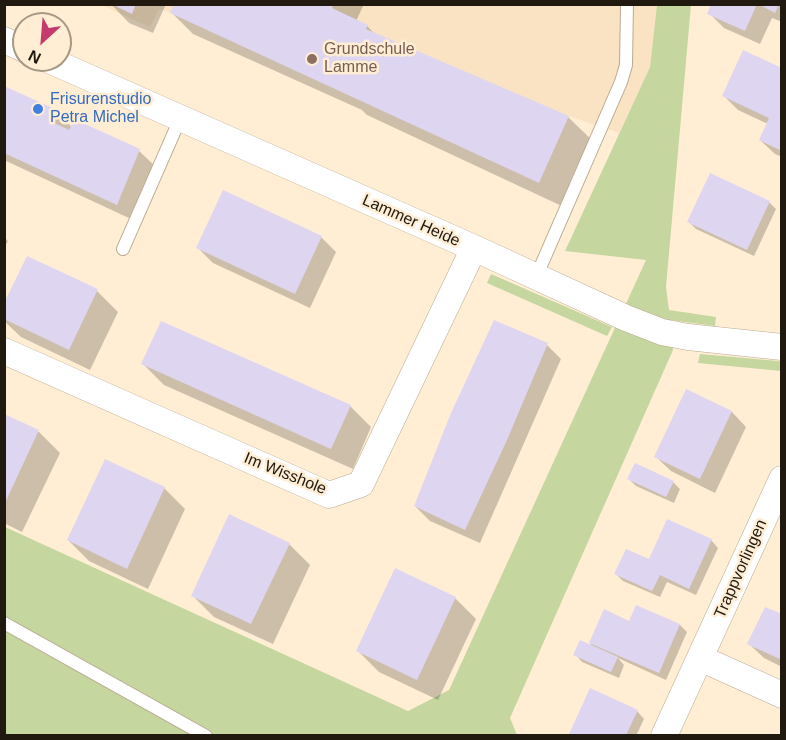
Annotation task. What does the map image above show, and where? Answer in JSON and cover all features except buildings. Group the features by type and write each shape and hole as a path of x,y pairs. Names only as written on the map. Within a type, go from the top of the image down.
{"street":[{"name":"Lammer Heide","path":"72,70 474,248 626,318 662,332 688,338 782,347"},
{"name":"Im Wisshole","path":"4,351 329,495 361,484 474,248"},
{"name":"Trappvorlingen","path":"664,735 782,479"},
{"path":"700,658 782,695"}],"lane":[{"path":"536,277 621,82 626,65 627,4"},
{"path":"123,249 180,119"},
{"path":"4,623 206,735"}],"shaded area":[{"path":"101,5 657,5 650,67 619,133 569,116 539,183 170,13 159,9 150,27"}],"green space":[{"path":"657,5 691,5 666,287 669,310 716,317 715,326 670,320 673,350 510,718 517,735 5,736 5,527 408,711 449,690 646,260 565,251 650,67"},
{"path":"491,274 612,327 607,336 487,283"},
{"path":"700,354 778,361 781,362 781,371 698,363"}],"place":[{"name":"Grundschule Lamme","path":"312,59"},
{"name":"Frisurenstudio Petra Michel","path":"38,109"}]}
